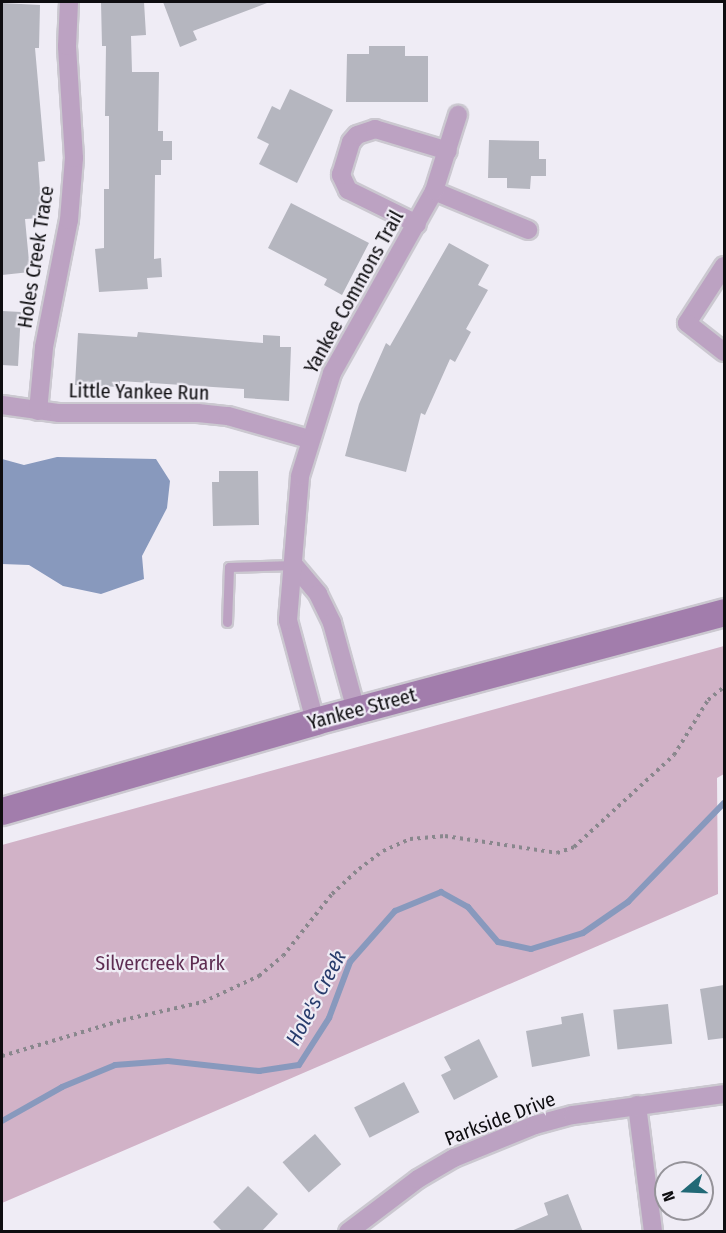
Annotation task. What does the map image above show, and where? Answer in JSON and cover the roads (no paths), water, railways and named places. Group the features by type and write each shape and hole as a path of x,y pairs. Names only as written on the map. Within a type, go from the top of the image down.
{"street":[{"name":"Holes Creek Trace","path":"38,411 46,337 69,220 74,158 67,46 69,2"},
{"name":"Yankee Commons Trail","path":"315,721 288,620 294,565 294,516 309,439 332,373 434,191 458,115"},
{"path":"417,224 348,190 341,175 351,142 357,135 375,129 448,151"},
{"path":"434,191 528,230"},
{"path":"724,266 687,323 724,352"},
{"name":"Little Yankee Run","path":"2,405 38,411 198,412 228,416 309,439"},
{"path":"294,565 318,594 332,623 356,710"},
{"name":"Yankee Street","path":"2,811 315,721 724,612"},
{"name":"Parkside Drive","path":"348,1232 418,1179 474,1150 544,1123 637,1105 724,1095"},
{"path":"637,1105 652,1232"}],"lane":[{"path":"227,622 229,567 294,565"}],"water":[{"path":"57,457 156,459 170,481 167,508 142,556 144,579 101,594 63,586 29,565 2,564 2,459 24,465"}],"waterway":[{"name":"Hole's Creek","path":"2,1121 62,1087 115,1065 168,1061 259,1071 299,1065 329,1018 350,962 395,911 441,892 468,907 498,942 531,949 583,933 628,902 724,803"}],"park label":[{"name":"Silvercreek Park","path":"160,963"}]}
